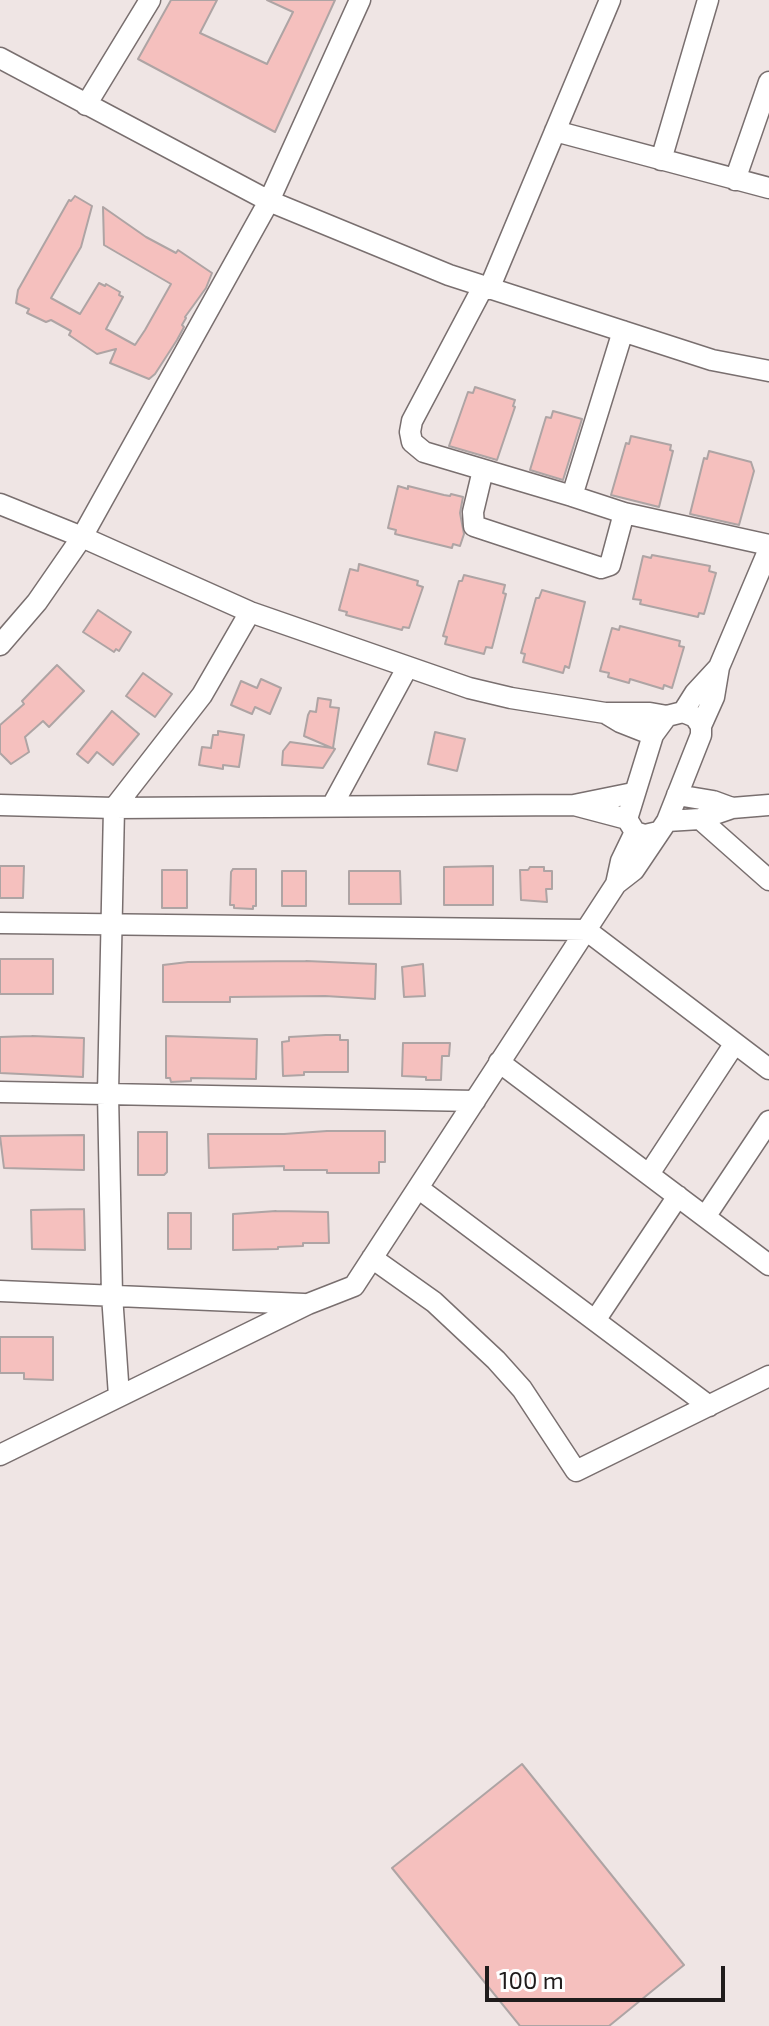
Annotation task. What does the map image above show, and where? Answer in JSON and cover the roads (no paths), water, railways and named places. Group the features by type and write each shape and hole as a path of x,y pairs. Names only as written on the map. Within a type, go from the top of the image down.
{"street":[{"path":"86,105 150,0"},
{"path":"0,645 37,602 82,537 269,201 360,0"},
{"path":"0,1455 308,1304 354,1286 616,884 634,870 663,827 698,745 701,726 714,697 719,667 765,571 769,547 624,513 424,452 416,448 410,432 412,421 486,288 610,0"},
{"path":"661,160 708,0"},
{"path":"0,58 269,201 486,288 712,360 769,371"},
{"path":"735,180 769,82"},
{"path":"555,131 769,188"},
{"path":"572,496 623,331"},
{"path":"483,470 473,512 474,526 601,568 610,565 624,513"},
{"path":"0,504 250,612 469,688 605,713 695,717 701,726"},
{"path":"119,1396 112,1295 108,1093 114,808 202,695 250,612"},
{"path":"616,884 631,826 633,793 653,735 719,667"},
{"path":"332,806 407,668"},
{"path":"605,713 653,735"},
{"path":"0,805 114,808 574,805 633,793"},
{"path":"677,795 713,801 732,808"},
{"path":"574,805 631,826 645,835 732,808 769,805"},
{"path":"700,819 769,880"},
{"path":"0,923 586,930 767,1064"},
{"path":"649,1174 735,1043"},
{"path":"499,1062 769,1265"},
{"path":"0,1092 475,1101"},
{"path":"705,1217 769,1121"},
{"path":"418,1188 709,1406"},
{"path":"596,1319 678,1196"},
{"path":"372,1258 434,1302 496,1360 522,1389 576,1471 769,1376"},
{"path":"0,1291 308,1304"}]}
